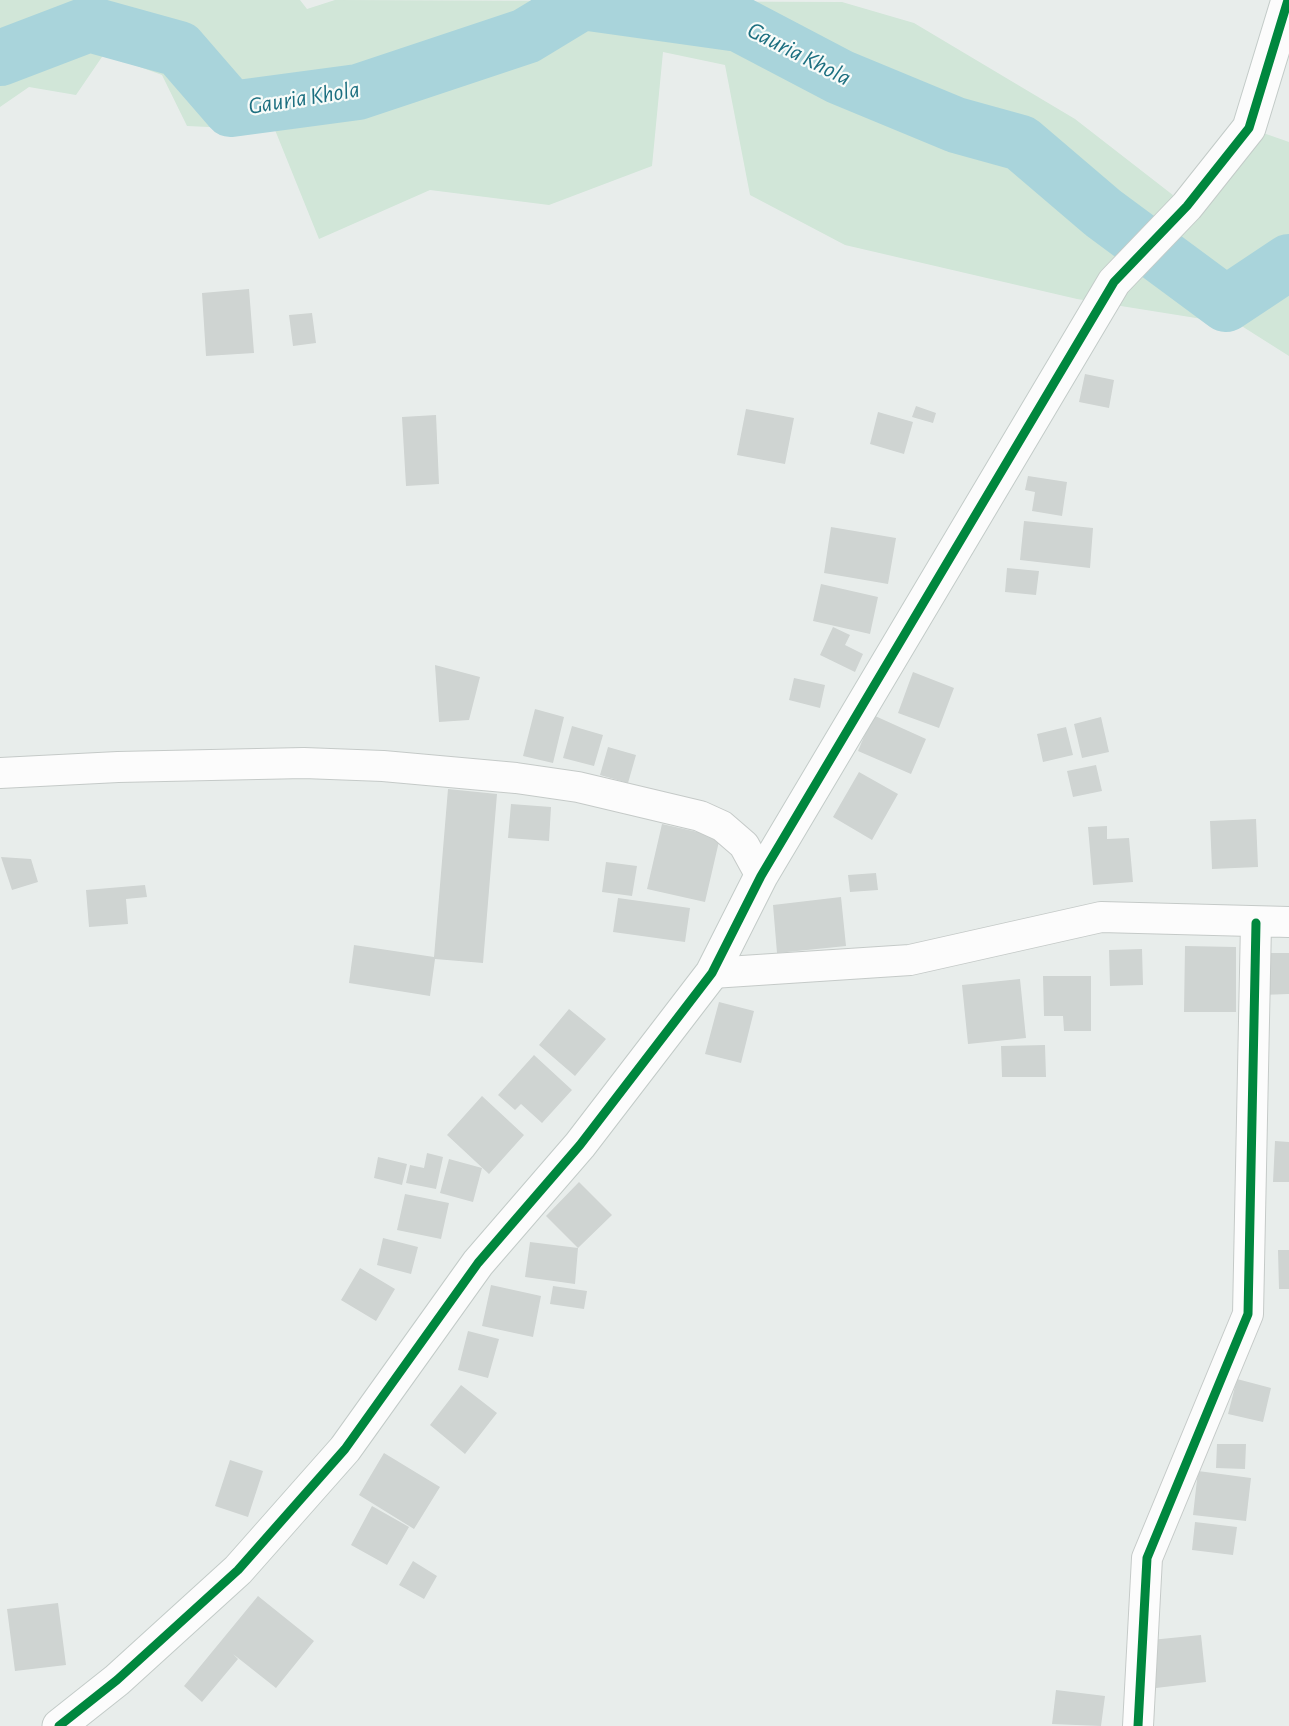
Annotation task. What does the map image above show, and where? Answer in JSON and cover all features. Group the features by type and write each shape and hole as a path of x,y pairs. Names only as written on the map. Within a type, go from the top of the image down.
{"street":[{"path":"59,1726 117,1680 238,1570 345,1449 478,1263 580,1145 712,973 761,876 1114,282 1187,206 1249,128 1288,0"},
{"path":"0,774 118,767 304,763 383,766 516,778 578,787 700,816 722,826 744,845 761,876"},
{"path":"712,973 910,960 1101,916 1256,923 1289,922"},
{"path":"1138,1726 1147,1558 1248,1314 1256,923"}],"green space":[{"path":"0,0 300,0 307,9 335,0 842,2 914,23 1075,119 1187,206 1249,128 1289,142 1289,356 1240,325 1077,299 845,245 750,195 725,65 663,52 652,166 549,205 430,190 319,239 275,130 187,126 162,75 104,54 76,95 29,87 0,107"}],"building":[{"path":"249,289 254,353 206,356 202,293"},
{"path":"312,313 316,343 293,346 289,315"},
{"path":"1085,374 1114,380 1109,408 1079,402"},
{"path":"916,406 936,413 933,423 912,417"},
{"path":"746,409 794,418 785,464 737,455"},
{"path":"878,412 913,422 904,454 870,444"},
{"path":"436,415 439,484 406,486 402,417"},
{"path":"1028,476 1067,482 1062,516 1032,511 1035,492 1025,490"},
{"path":"1024,521 1093,528 1090,568 1020,560"},
{"path":"831,527 896,538 888,584 824,573"},
{"path":"1007,568 1039,571 1036,595 1005,592"},
{"path":"821,584 878,597 870,634 813,621"},
{"path":"833,627 850,635 845,645 863,654 855,672 820,655"},
{"path":"435,665 480,677 469,720 439,722"},
{"path":"913,672 954,688 939,728 898,713"},
{"path":"794,678 825,685 820,708 789,700"},
{"path":"535,709 564,717 553,763 523,756"},
{"path":"873,715 926,739 911,774 858,751"},
{"path":"1101,717 1109,752 1082,758 1074,724"},
{"path":"572,726 603,735 594,766 563,758"},
{"path":"1066,727 1073,755 1043,762 1037,734"},
{"path":"608,747 636,755 628,783 600,775"},
{"path":"1096,765 1102,791 1073,797 1067,771"},
{"path":"859,772 898,794 872,840 833,817"},
{"path":"448,789 497,794 483,963 435,959 430,996 349,983 354,945 434,957"},
{"path":"511,804 551,807 549,841 508,838"},
{"path":"1256,819 1258,867 1212,869 1210,821"},
{"path":"662,824 720,837 705,902 647,889"},
{"path":"1107,826 1107,839 1129,838 1133,882 1093,885 1088,827"},
{"path":"1,857 31,859 38,882 12,890"},
{"path":"606,862 637,866 632,896 602,892"},
{"path":"876,873 878,890 850,892 848,875"},
{"path":"145,885 147,897 126,899 128,924 89,927 86,890"},
{"path":"841,897 846,946 777,953 773,905"},
{"path":"618,898 690,908 685,942 613,932"},
{"path":"1185,946 1236,947 1236,1012 1184,1012"},
{"path":"1142,949 1143,985 1110,986 1109,950"},
{"path":"1260,953 1289,953 1289,994 1261,995"},
{"path":"1043,976 1091,976 1091,1031 1064,1031 1063,1016 1044,1016"},
{"path":"1020,979 1026,1038 968,1044 962,985"},
{"path":"719,1002 754,1011 741,1063 705,1054"},
{"path":"569,1009 606,1039 575,1076 539,1045"},
{"path":"1045,1045 1046,1077 1002,1077 1001,1046"},
{"path":"534,1055 572,1090 542,1123 521,1104 515,1110 498,1095"},
{"path":"482,1096 524,1135 489,1174 447,1135"},
{"path":"1275,1141 1289,1142 1289,1182 1273,1182"},
{"path":"427,1153 443,1157 436,1189 406,1183 410,1165 424,1168"},
{"path":"378,1157 407,1164 402,1185 374,1178"},
{"path":"449,1159 482,1168 473,1202 440,1193"},
{"path":"579,1182 612,1215 578,1248 546,1216"},
{"path":"405,1194 449,1203 441,1239 397,1230"},
{"path":"383,1238 418,1247 411,1274 377,1265"},
{"path":"530,1242 578,1248 575,1284 525,1277"},
{"path":"1278,1250 1289,1250 1289,1289 1279,1289"},
{"path":"360,1268 395,1289 376,1321 341,1300"},
{"path":"491,1285 541,1296 533,1337 482,1326"},
{"path":"553,1286 587,1291 584,1309 550,1304"},
{"path":"468,1331 499,1339 488,1378 458,1370"},
{"path":"1237,1379 1271,1388 1263,1422 1228,1414"},
{"path":"461,1385 497,1413 465,1454 430,1425"},
{"path":"1217,1444 1246,1444 1245,1469 1216,1468"},
{"path":"384,1453 440,1487 414,1529 359,1495"},
{"path":"230,1460 263,1471 248,1517 215,1506"},
{"path":"1198,1471 1251,1478 1246,1521 1193,1515"},
{"path":"372,1506 409,1527 387,1565 351,1545"},
{"path":"1195,1522 1237,1527 1233,1555 1192,1550"},
{"path":"413,1561 437,1576 424,1599 399,1585"},
{"path":"258,1596 314,1641 276,1688 233,1654 238,1659 202,1702 184,1686"},
{"path":"58,1603 66,1665 15,1671 7,1609"},
{"path":"1201,1635 1206,1682 1156,1688 1151,1640"},
{"path":"1056,1690 1105,1696 1101,1726 1052,1724"}],"waterway":[{"name":"Gauria Khola","path":"0,58 89,24 179,49 231,109 358,92 526,36 582,2 739,24 840,77 956,125 1021,143 1103,213 1226,304 1289,262"}],"cycle path":[{"path":"59,1726 117,1680 238,1570 345,1449 478,1263 580,1145 712,973 761,876 1114,282 1187,206 1249,128 1288,0"},
{"path":"1138,1726 1147,1558 1248,1314 1256,923"}]}
